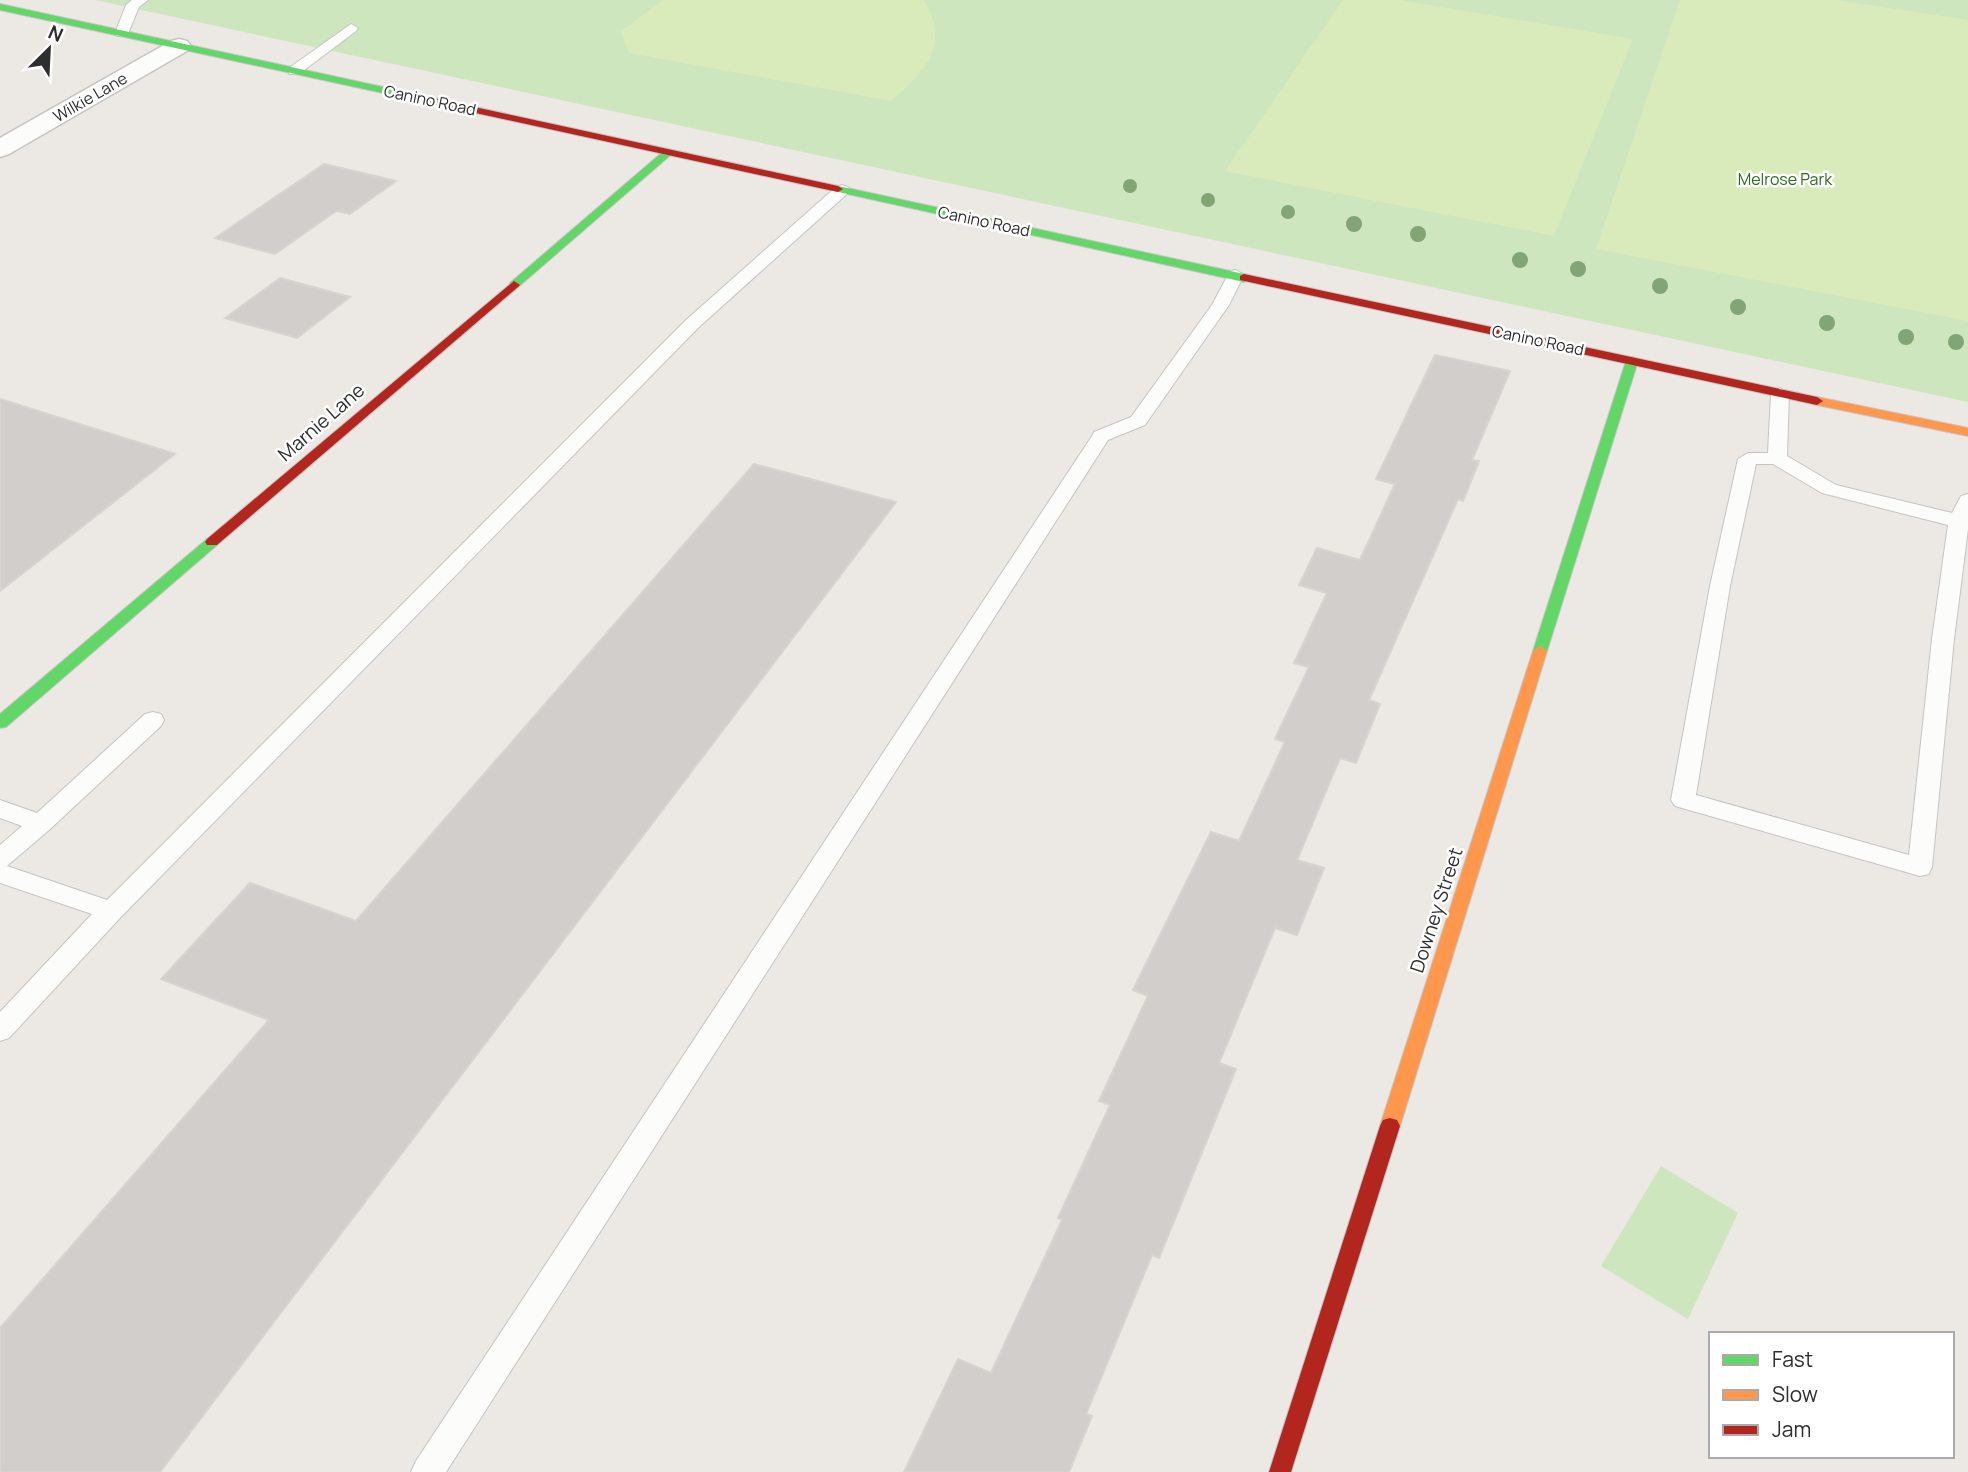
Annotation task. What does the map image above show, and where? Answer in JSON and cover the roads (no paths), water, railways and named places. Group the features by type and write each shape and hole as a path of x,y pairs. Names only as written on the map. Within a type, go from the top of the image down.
{"street":[{"name":"Canino Road","path":"0,6 1780,394 1968,432"},
{"name":"Wilkie Lane","path":"0,149 179,46"},
{"name":"Marnie Lane","path":"0,723 669,152"},
{"name":"Downey Street","path":"1280,1472 1632,361"}],"lane":[{"path":"122,33 133,5 141,0"},
{"path":"294,71 351,28"},
{"path":"0,1030 111,911 692,324 842,190"},
{"path":"427,1472 1101,436 1138,421 1220,304 1236,275"},
{"path":"1777,458 1780,394"},
{"path":"1777,458 1829,489 1964,510 1943,639 1920,867 1683,800 1720,586 1748,459 1777,458"},
{"path":"0,859 153,720"},
{"path":"0,809 41,824"},
{"path":"0,873 111,911"}],"park label":[{"name":"Melrose Park","path":"1785,179"}]}
